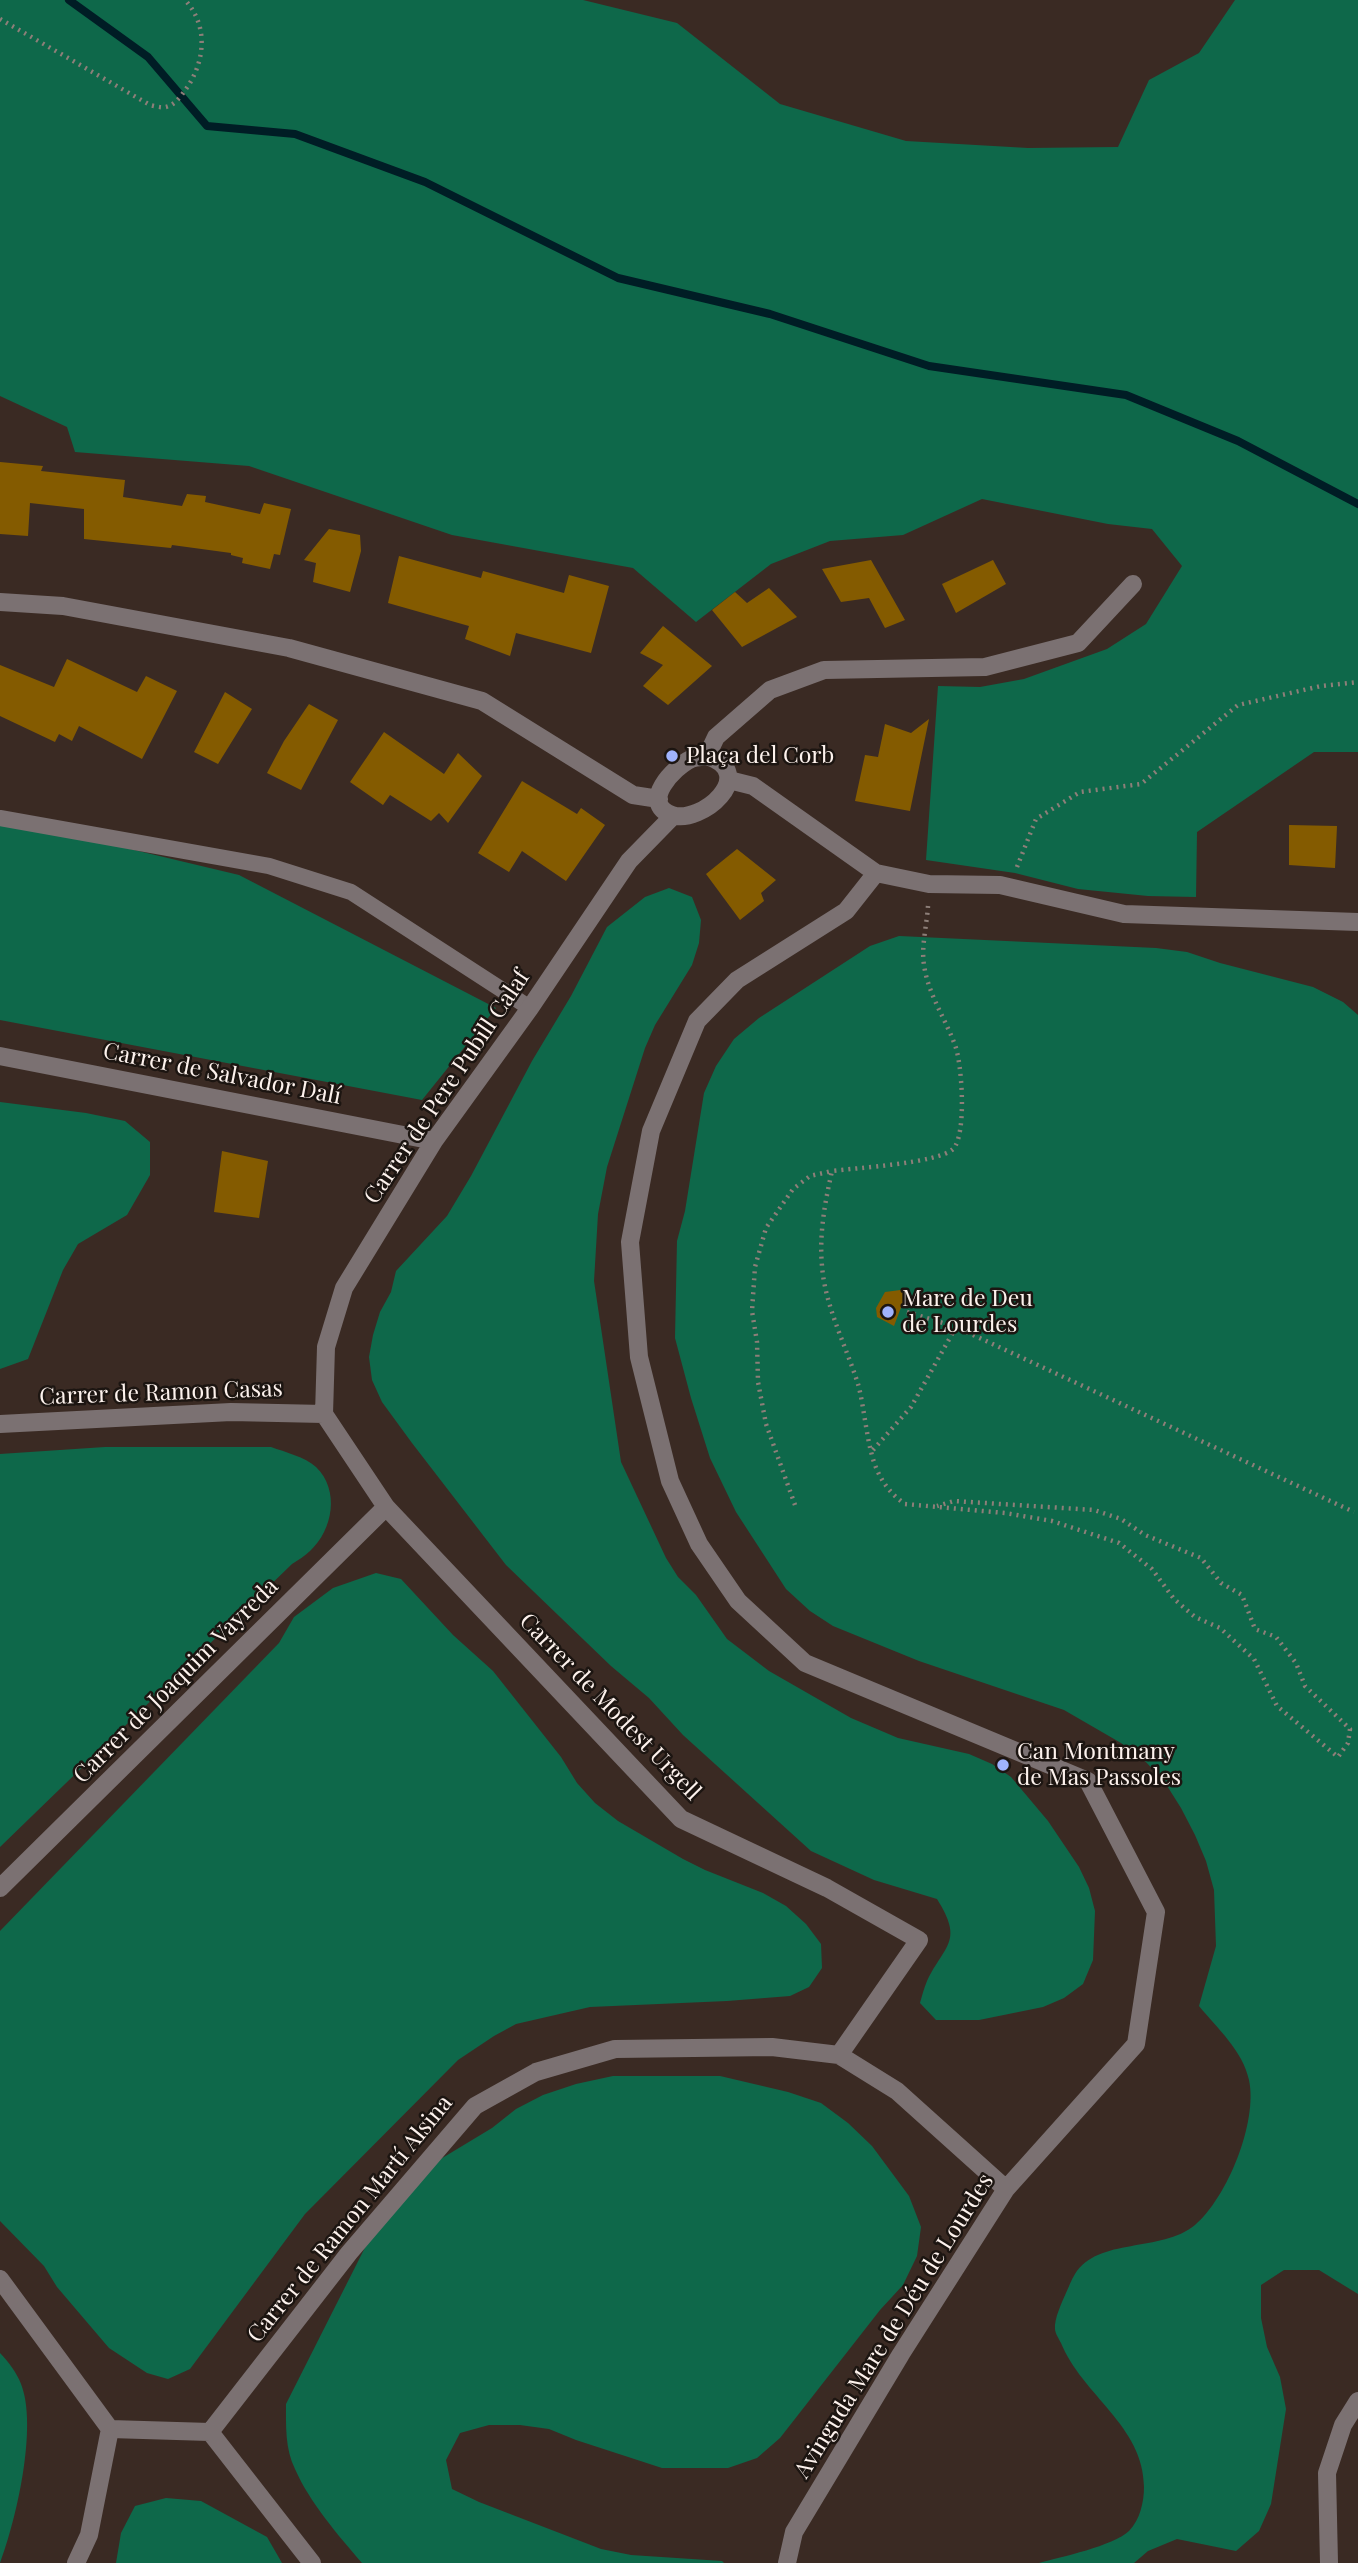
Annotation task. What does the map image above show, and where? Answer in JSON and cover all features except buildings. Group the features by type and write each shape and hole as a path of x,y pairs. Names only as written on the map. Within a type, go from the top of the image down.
{"street":[{"path":"707,756 716,737 770,690 824,670 985,667 1078,643 1133,584"},
{"path":"0,602 63,606 289,648 482,701 633,795 659,799"},
{"path":"707,756 718,760 726,769 729,780 727,789 705,808 673,816 662,809 659,799 661,786 669,776 693,758 707,756"},
{"path":"729,780 753,786 876,873 929,884 1009,887 1124,914 1358,922"},
{"name":"Carrer de Pere Pubill Calaf","path":"324,1414 326,1347 344,1288 435,1141 530,1008 628,862 673,816"},
{"name":"Avinguda Mare de Déu de Lourdes","path":"787,2563 794,2532 901,2354 1006,2189 1136,2044 1156,1912 1088,1781 805,1663 738,1601 699,1544 670,1481 639,1357 630,1242 651,1131 697,1021 737,980 846,911 876,873"},
{"name":"Carrer de Salvador Dalí","path":"0,1056 435,1141"},
{"name":"Carrer de Ramon Casas","path":"0,1423 231,1412 324,1414"},
{"name":"Carrer de Modest Urgell","path":"324,1414 386,1507 681,1819 827,1888 919,1940 839,2055"},
{"name":"Carrer de Joaquim Vayreda","path":"0,1888 386,1507"},
{"name":"Carrer de Ramon Martí Alsina","path":"210,2432 349,2253 475,2106 537,2072 615,2049 772,2047 839,2055 897,2091 1006,2189"},
{"path":"0,2279 110,2429 89,2535 76,2563"},
{"path":"1329,2563 1327,2473 1343,2425 1358,2401"},
{"path":"110,2429 210,2432 312,2563"}],"lane":[{"path":"0,818 269,866 351,892 530,1008"}],"path":[{"path":"0,19 150,105 166,107 178,100 194,77 200,56 203,38 199,19 185,0"},
{"path":"1009,887 1036,819 1080,792 1141,784 1238,705 1321,686 1358,682"},
{"path":"795,1505 766,1424 758,1382 757,1342 752,1311 755,1267 766,1228 793,1189 810,1176 935,1157 952,1150 961,1137 963,1104 957,1048 932,994 924,963 929,884"},
{"path":"832,1171 821,1240 822,1269 832,1309 858,1386 877,1471 893,1495 905,1504 1005,1513 1052,1521 1119,1542 1152,1569 1174,1599 1195,1617 1220,1628 1254,1659 1277,1706 1338,1757 1348,1743 1350,1729 1305,1686 1296,1663 1276,1637 1255,1629 1242,1595 1221,1583 1201,1558 1145,1535 1121,1519 1094,1510 954,1501 937,1506"},
{"path":"907,1312 956,1327 1354,1512"},
{"path":"872,1451 911,1407 956,1327"}],"green space":[{"path":"0,0 583,0 677,23 780,104 906,141 1028,148 1118,147 1149,80 1199,53 1235,0 1358,0 1358,752 1314,752 1197,832 1196,897 1148,896 1078,889 1015,873 926,860 938,686 980,687 1024,679 1107,649 1146,624 1182,566 1152,529 1108,524 982,499 903,535 830,541 771,564 696,622 633,568 452,535 249,466 75,452 67,427 0,396"},
{"path":"0,818 239,875 496,1008 422,1100 0,1020"},
{"path":"669,888 692,897 701,920 699,943 692,965 655,1025 645,1048 607,1167 598,1214 594,1281 621,1462 666,1558 727,1639 769,1671 851,1718 898,1738 969,1754 992,1764 1011,1777 1048,1821 1079,1867 1089,1888 1095,1911 1093,1960 1083,1984 1064,1998 1043,2007 979,2020 936,2020 920,2003 927,1981 949,1942 949,1925 937,1899 874,1880 811,1851 683,1735 649,1698 611,1666 506,1565 382,1402 372,1380 369,1357 373,1335 380,1312 391,1292 396,1271 447,1216 607,927 645,897"},
{"path":"899,936 1156,948 1187,952 1313,987 1343,1002 1358,1015 1358,2294 1319,2270 1284,2270 1261,2285 1261,2318 1267,2347 1280,2377 1286,2409 1271,2504 1259,2531 1236,2551 1177,2539 1148,2551 1134,2563 1039,2563 1086,2550 1121,2536 1136,2522 1143,2499 1141,2465 1134,2446 1071,2362 1056,2332 1057,2316 1071,2281 1085,2262 1099,2255 1181,2234 1195,2225 1207,2213 1229,2178 1249,2117 1251,2097 1246,2069 1228,2040 1199,2006 1216,1946 1214,1890 1195,1835 1164,1781 1144,1760 1121,1743 1064,1710 919,1661 833,1626 810,1611 786,1589 736,1512 710,1458 675,1338 677,1241 685,1211 704,1093 716,1066 734,1039 759,1018 870,946"},
{"path":"0,1102 125,1121 150,1142 150,1175 127,1215 78,1244 63,1270 28,1359 0,1369"},
{"path":"105,1447 271,1447 295,1455 316,1467 324,1476 328,1487 331,1510 324,1532 310,1551 292,1564 0,1847 0,1454"},
{"path":"376,1573 401,1579 453,1635 493,1671 595,1803 618,1821 683,1859 763,1893 786,1906 806,1924 821,1944 822,1968 809,1987 790,1996 590,2007 516,2024 494,2036 458,2060 305,2214 190,2369 168,2379 147,2373 109,2348 57,2287 44,2266 0,2221 0,1931 279,1643 294,1617 333,1588"},
{"path":"613,2076 720,2076 788,2092 821,2103 848,2123 872,2146 909,2196 921,2227 917,2256 903,2285 880,2310 780,2438 757,2458 728,2468 662,2468 549,2429 489,2425 460,2433 446,2460 452,2489 601,2549 631,2555 724,2563 362,2563 334,2530 301,2482 288,2445 286,2404 386,2206 434,2163 492,2128 516,2109 543,2095"},
{"path":"0,2353 21,2384 26,2402 27,2424 23,2474 0,2563"},
{"path":"166,2498 201,2501 267,2537 282,2563 116,2563 121,2533 135,2506"}],"waterway":[{"path":"69,0 148,57 207,126 295,134 425,182 618,278 770,314 929,366 1126,395 1238,441 1358,504"}],"place":[{"name":"Plaça del Corb","path":"672,756"},
{"name":"Mare de Deu de Lourdes","path":"888,1312"},
{"name":"Can Montmany de Mas Passoles","path":"1003,1765"}]}
